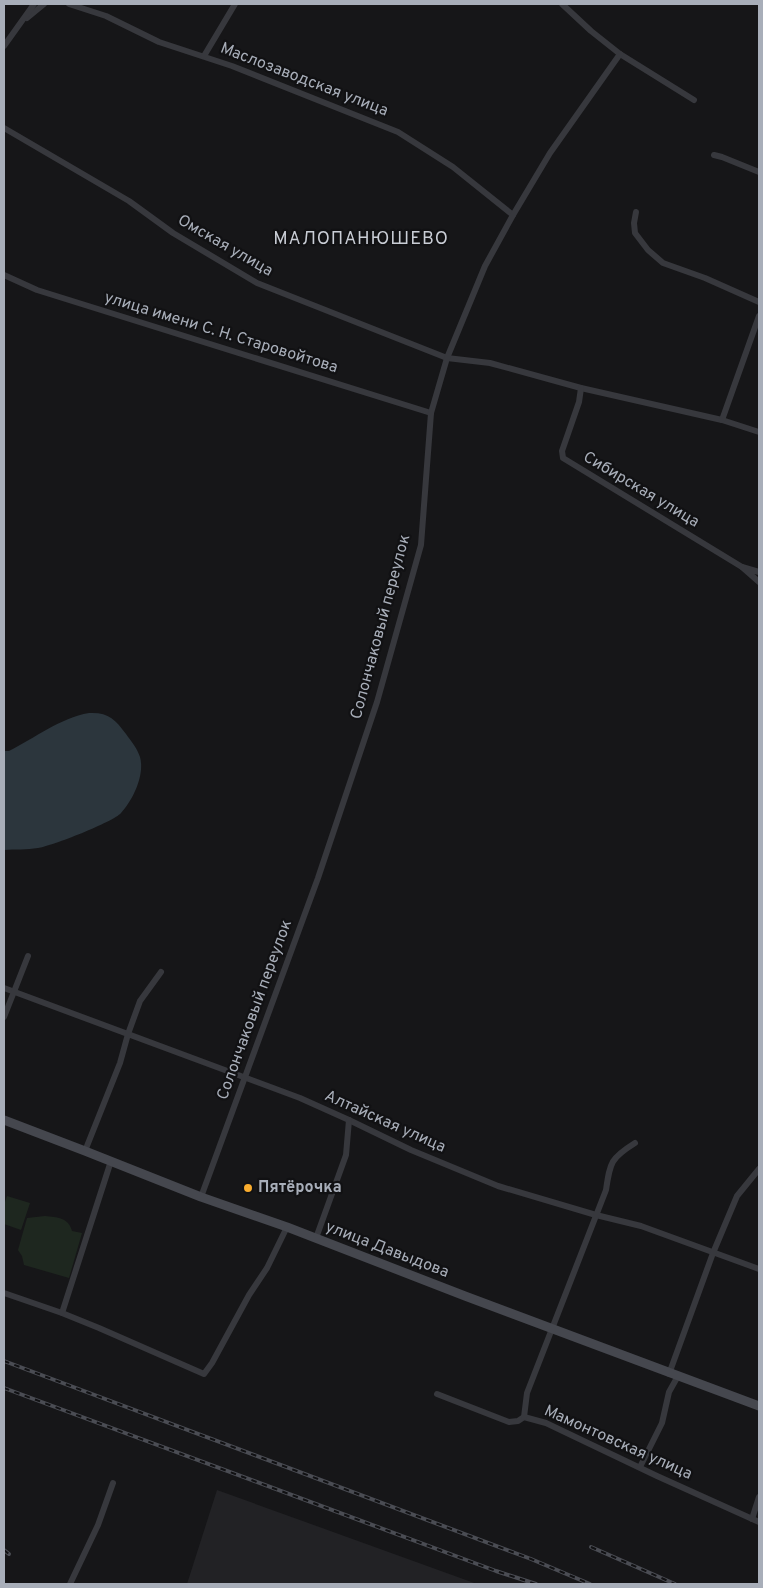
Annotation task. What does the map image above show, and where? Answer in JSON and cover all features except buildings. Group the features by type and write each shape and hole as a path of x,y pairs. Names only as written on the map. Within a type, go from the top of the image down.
{"main road":[{"name":"улица Давыдова","path":"4,1120 201,1197 288,1227 552,1329 759,1406"}],"street":[{"path":"4,46 34,4"},
{"path":"18,26 44,4"},
{"name":"Маслозаводская улица","path":"68,4 106,16 159,42 232,66 398,132 453,167 513,215"},
{"path":"204,56 235,4"},
{"path":"562,4 591,31 620,54 694,100"},
{"name":"Солончаковый переулок","path":"201,1197 318,878 380,693 421,546 431,412 447,358 485,266 513,215 550,153 620,54"},
{"name":"Омская улица","path":"4,128 129,201 173,233 257,283 447,358"},
{"path":"714,156 759,172"},
{"path":"636,212 635,233 648,250 663,263 705,278 759,302"},
{"name":"улица имени С. Н. Старовойтова","path":"4,275 37,290 431,412"},
{"path":"722,420 759,316"},
{"path":"447,358 490,363 581,388 722,420 759,432"},
{"name":"Сибирская улица","path":"581,388 579,402 562,451 564,458 742,567 759,582"},
{"name":"Сибирская улица","path":"742,567 759,572"},
{"path":"4,1017 28,956"},
{"path":"85,1151 120,1062 140,1001 161,972"},
{"name":"Алтайская улица","path":"4,988 300,1098 411,1150 498,1186 640,1226 759,1269"},
{"path":"316,1238 346,1155 349,1120"},
{"path":"524,1417 527,1393 606,1190 612,1161 619,1153 635,1143"},
{"path":"62,1313 111,1161"},
{"path":"640,1466 662,1424 674,1375 713,1253 737,1196 759,1170"},
{"path":"4,1294 62,1313 204,1374 248,1295 267,1268 288,1227"},
{"name":"Мамонтовская улица","path":"437,1394 509,1422 518,1421 524,1417 546,1423 759,1522"},
{"path":"70,1584 98,1525 112,1483"},
{"path":"752,1518 759,1498"}],"shaded area":[{"path":"89,713 106,715 114,721 130,739 139,754 141,772 137,787 130,801 116,817 95,828 38,848 4,850 4,751 9,751 68,719"},
{"path":"7,1196 30,1203 21,1230 4,1224 4,1205"},
{"path":"45,1216 62,1219 68,1223 72,1231 82,1233 69,1278 24,1265 18,1250 27,1218"},
{"path":"217,1490 477,1584 187,1584"}],"railway":[{"path":"4,1361 531,1559 590,1584"},
{"path":"4,1388 496,1571 536,1584"},
{"path":"591,1547 675,1584"},
{"path":"4,1550 9,1554"}],"place":[{"name":"Пятёрочка","path":"248,1188"}],"district":[{"name":"МАЛОПАНЮШЕВО","path":"361,239"}]}
